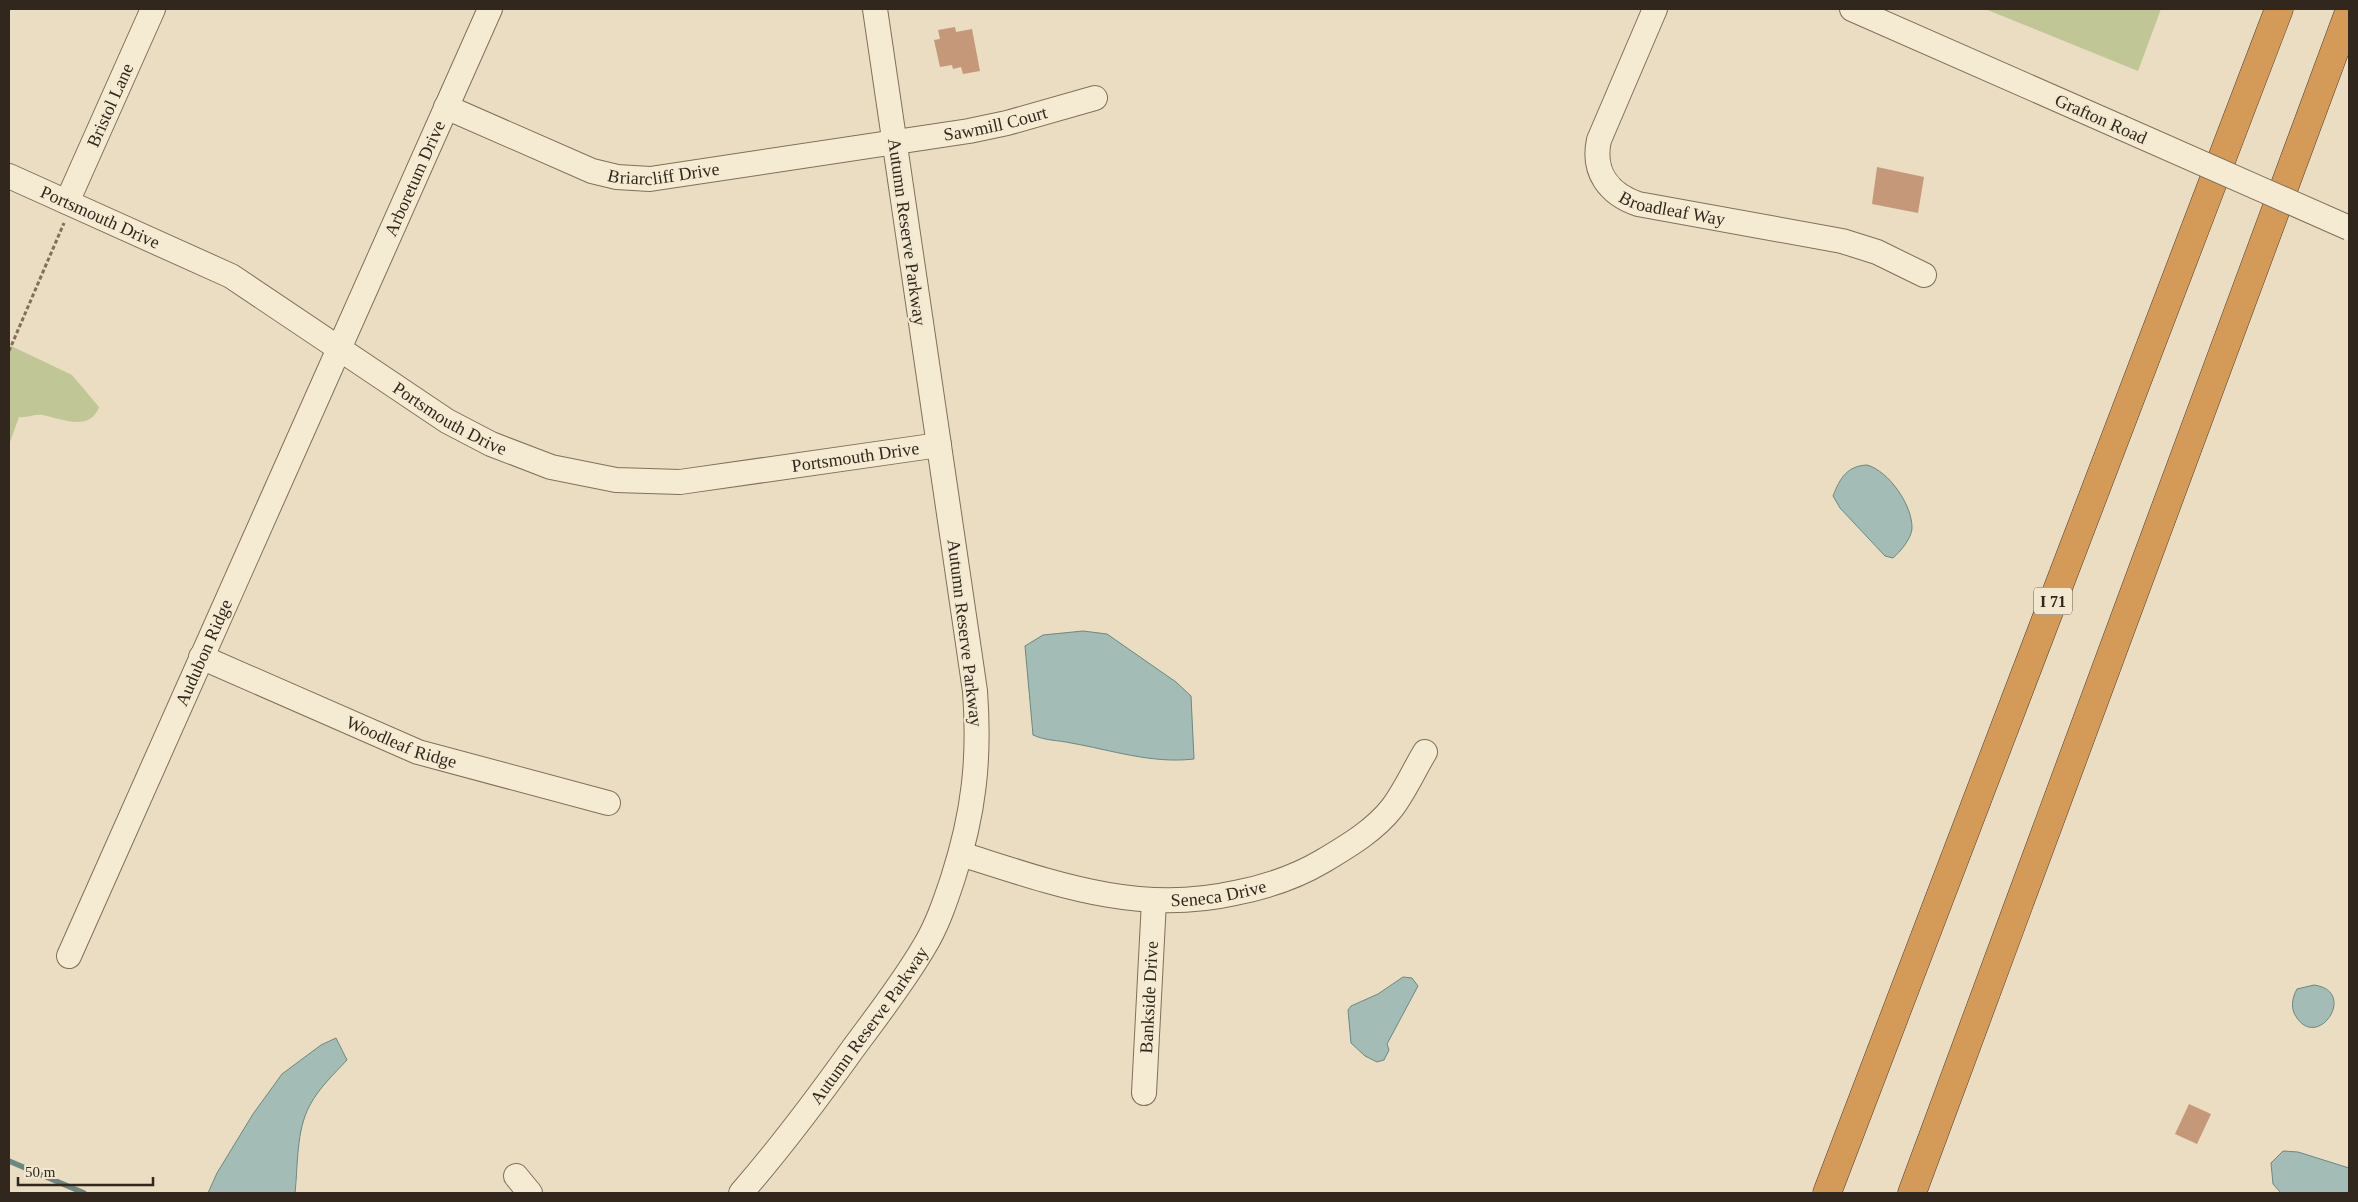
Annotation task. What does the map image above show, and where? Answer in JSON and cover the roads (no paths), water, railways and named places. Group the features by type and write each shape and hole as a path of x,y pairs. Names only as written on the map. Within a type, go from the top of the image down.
{"highway":[{"name":"I 71","path":"1827,1193 2279,9"},
{"path":"1912,1193 2349,12"}],"street":[{"name":"Bristol Lane","path":"67,202 153,9"},
{"name":"Arboretum Drive","path":"339,348 490,9"},
{"name":"Autumn Reserve Parkway","path":"741,1193 813,1104 924,947 944,905 961,854 976,780 977,716 875,9"},
{"name":"Broadleaf Way","path":"1655,9 1599,140 1597,149 1599,167 1608,186 1614,193 1638,204 1842,240 1877,252 1924,275"},
{"name":"Grafton Road","path":"1852,9 2349,228"},
{"name":"Sawmill Court","path":"894,144 1007,123 1095,98"},
{"name":"Briarcliff Drive","path":"446,107 585,168 603,174 632,179 664,177 894,144"},
{"name":"Portsmouth Drive","path":"9,176 231,276 438,415 481,439 551,466 600,478 638,482 680,482 939,445"},
{"name":"Audubon Ridge","path":"69,956 339,348"},
{"name":"Woodleaf Ridge","path":"201,657 418,752 608,803"},
{"name":"Seneca Drive","path":"961,854 1084,891 1127,899 1154,901 1199,900 1255,889 1270,885 1315,866 1358,838 1392,809 1425,752"},
{"name":"Bankside Drive","path":"1144,1093 1154,901"}],"water":[{"path":"1867,465 1883,474 1891,482 1904,500 1911,520 1912,529 1910,537 1893,558 1885,556 1840,508 1833,496 1845,474 1854,468"},
{"path":"1083,631 1107,634 1176,682 1191,696 1194,759 1163,760 1132,756 1033,735 1025,646 1043,635"},
{"path":"1403,977 1412,978 1418,986 1387,1044 1389,1050 1384,1060 1377,1062 1365,1056 1351,1043 1348,1010 1351,1006 1378,994"},
{"path":"2314,985 2327,989 2333,997 2334,1007 2324,1023 2315,1027 2306,1026 2297,1018 2292,1004 2297,989"},
{"path":"336,1038 347,1060 327,1081 305,1115 298,1148 295,1193 208,1193 217,1173 253,1114 282,1074 321,1045"},
{"path":"2283,1151 2298,1152 2349,1168 2349,1193 2281,1193 2273,1184 2271,1163"}],"waterway":[{"path":"9,1161 84,1193"}]}
